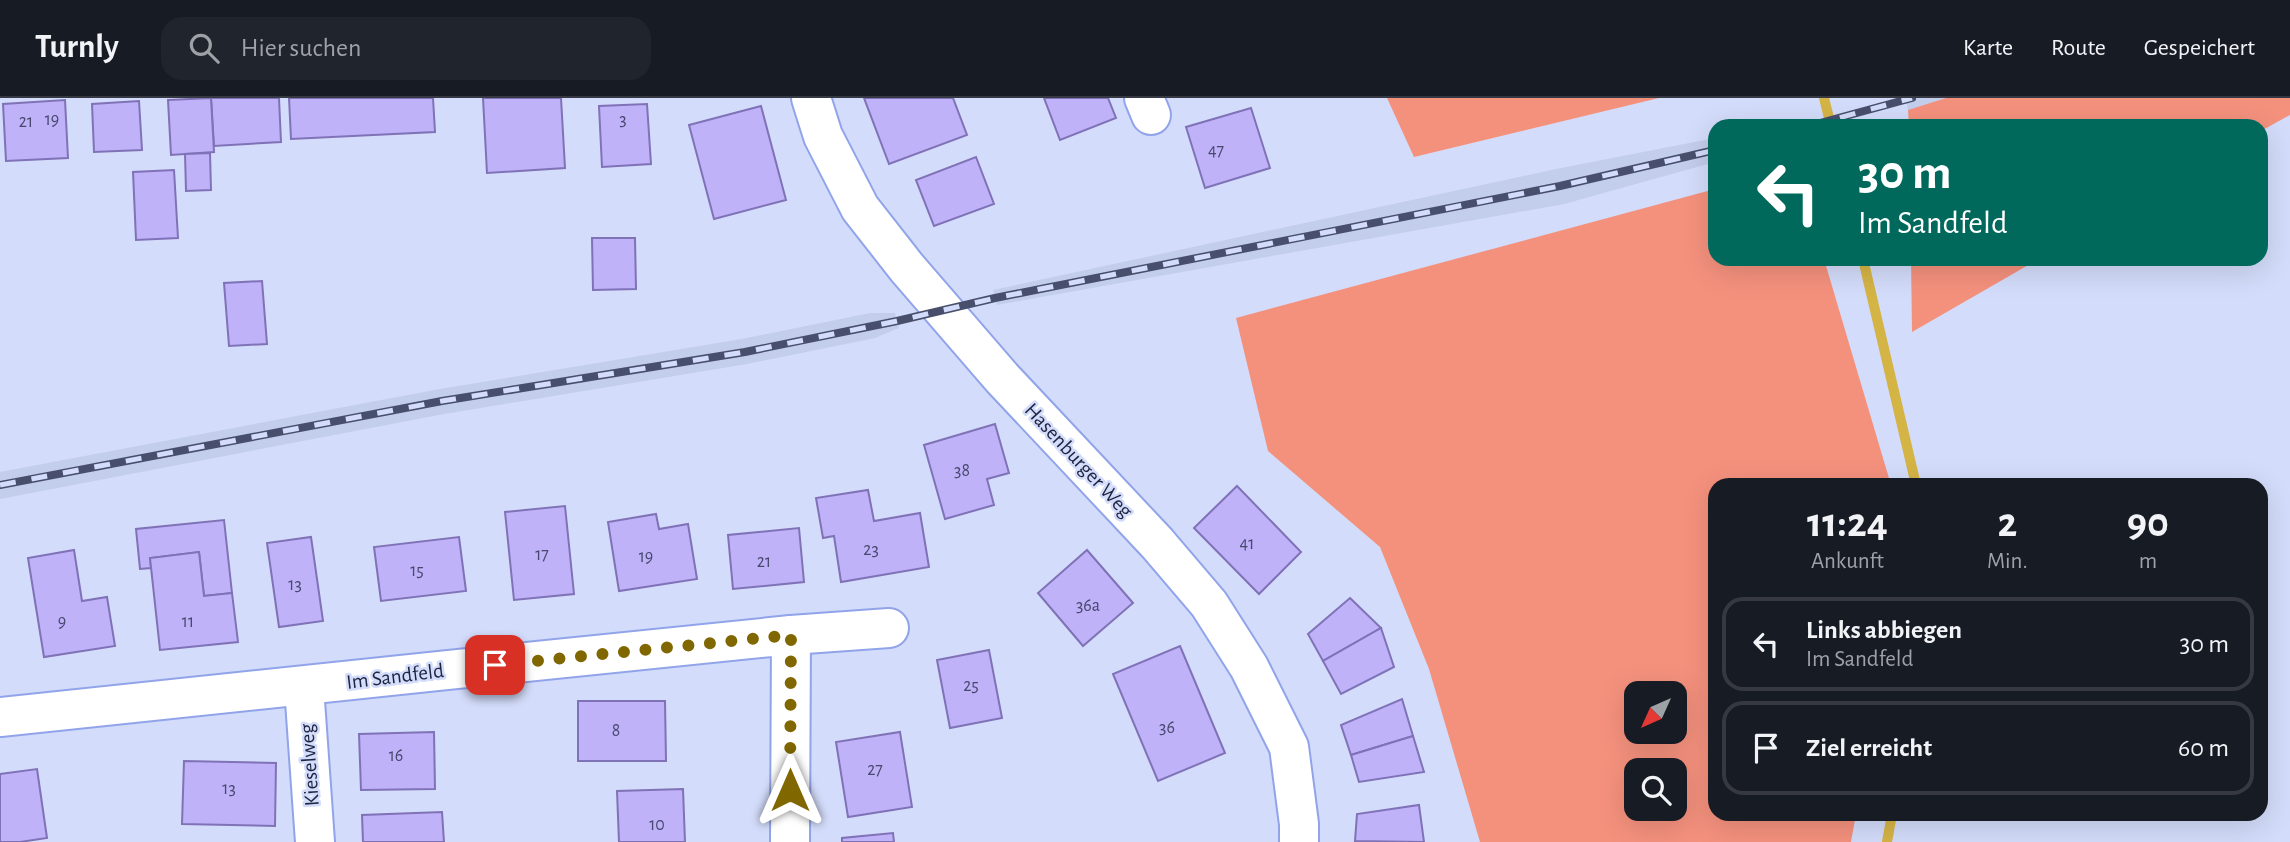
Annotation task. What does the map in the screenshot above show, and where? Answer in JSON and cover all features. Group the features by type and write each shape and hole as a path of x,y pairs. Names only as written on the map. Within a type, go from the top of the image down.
{"street":[{"name":"Hasenburger Weg","path":"811,98 823,136 860,208 1002,378 1157,543 1209,604 1249,667 1289,747 1299,842"},
{"name":"Im Sandfeld","path":"0,718 304,687 549,658 889,628"},
{"path":"790,842 791,635"},
{"name":"Kieselweg","path":"304,687 315,842"}],"shaded area":[{"path":"1387,98 1659,98 1414,157"},
{"path":"1905,98 1946,98 1908,110"},
{"path":"1946,98 2290,98 2290,115 2268,127 2268,119 1909,119 1908,110"},
{"path":"1708,139 1708,164 1564,204 997,305 993,290 1556,169"},
{"path":"1708,191 1708,266 1826,266 1889,478 1708,478 1708,821 1855,821 1851,842 1480,842 1429,669 1380,547 1268,451 1236,318"},
{"path":"1911,266 2027,266 1912,332"},
{"path":"870,313 895,313 899,328 875,338 747,364 444,414 0,499 0,472 440,389 742,339"}],"building":[{"path":"211,98 279,98 281,142 214,146"},
{"path":"211,98 214,152 171,155 168,100"},
{"path":"289,98 433,98 435,132 291,139"},
{"path":"483,98 561,98 565,168 487,173"},
{"path":"864,98 953,98 967,135 889,164"},
{"path":"1044,98 1108,98 1116,118 1060,140"},
{"path":"65,100 68,158 6,161 3,104"},
{"path":"139,101 142,150 94,152 92,104"},
{"path":"647,104 651,164 602,167 599,106"},
{"path":"761,106 786,200 714,219 689,125"},
{"path":"1251,108 1270,168 1205,188 1186,127"},
{"path":"210,153 211,190 186,191 185,154"},
{"path":"976,157 994,204 934,226 916,180"},
{"path":"174,170 178,238 136,240 133,172"},
{"path":"592,238 635,238 636,289 593,290"},
{"path":"262,281 267,344 229,346 224,283"},
{"path":"995,424 1009,473 987,479 994,505 945,519 924,445"},
{"path":"1237,486 1301,552 1259,594 1194,528"},
{"path":"868,490 874,521 920,513 929,567 841,582 834,536 823,538 816,498"},
{"path":"565,506 574,594 514,600 505,512"},
{"path":"656,514 659,529 688,524 697,579 619,591 608,522"},
{"path":"224,520 232,593 204,596 199,552 150,558 151,568 140,569 136,529"},
{"path":"799,528 804,582 733,589 728,535"},
{"path":"311,537 323,621 279,627 267,543"},
{"path":"459,537 466,591 381,601 374,547"},
{"path":"74,550 82,601 107,597 115,646 44,657 28,558"},
{"path":"1087,550 1133,603 1083,646 1038,593"},
{"path":"199,552 204,596 232,593 238,642 160,650 150,558"},
{"path":"1350,598 1381,628 1323,661 1308,634"},
{"path":"1381,628 1394,667 1341,694 1323,661"},
{"path":"1180,646 1225,753 1158,781 1113,674"},
{"path":"989,650 1002,718 950,728 937,660"},
{"path":"1402,699 1413,736 1351,755 1341,725"},
{"path":"578,701 665,701 666,761 578,761"},
{"path":"434,732 435,789 361,790 359,734"},
{"path":"900,732 912,807 848,817 836,742"},
{"path":"1413,736 1424,772 1359,782 1351,755"},
{"path":"184,761 276,763 275,826 182,824"},
{"path":"37,769 47,838 0,842 0,774"},
{"path":"683,789 685,842 619,842 617,791"},
{"path":"1419,805 1424,842 1355,841 1357,814"},
{"path":"442,812 444,842 363,842 362,815"},
{"path":"893,833 894,842 842,842 842,838"}],"waterway":[{"path":"1824,98 1829,119"},
{"path":"1865,266 1914,478"},
{"path":"1887,842 1891,821"}],"railway":[{"path":"1835,119 1912,98"},
{"path":"0,485 442,401 745,352 995,298 1560,186 1708,152"}],"route":[{"path":"495,665 791,635 790,790"}]}
